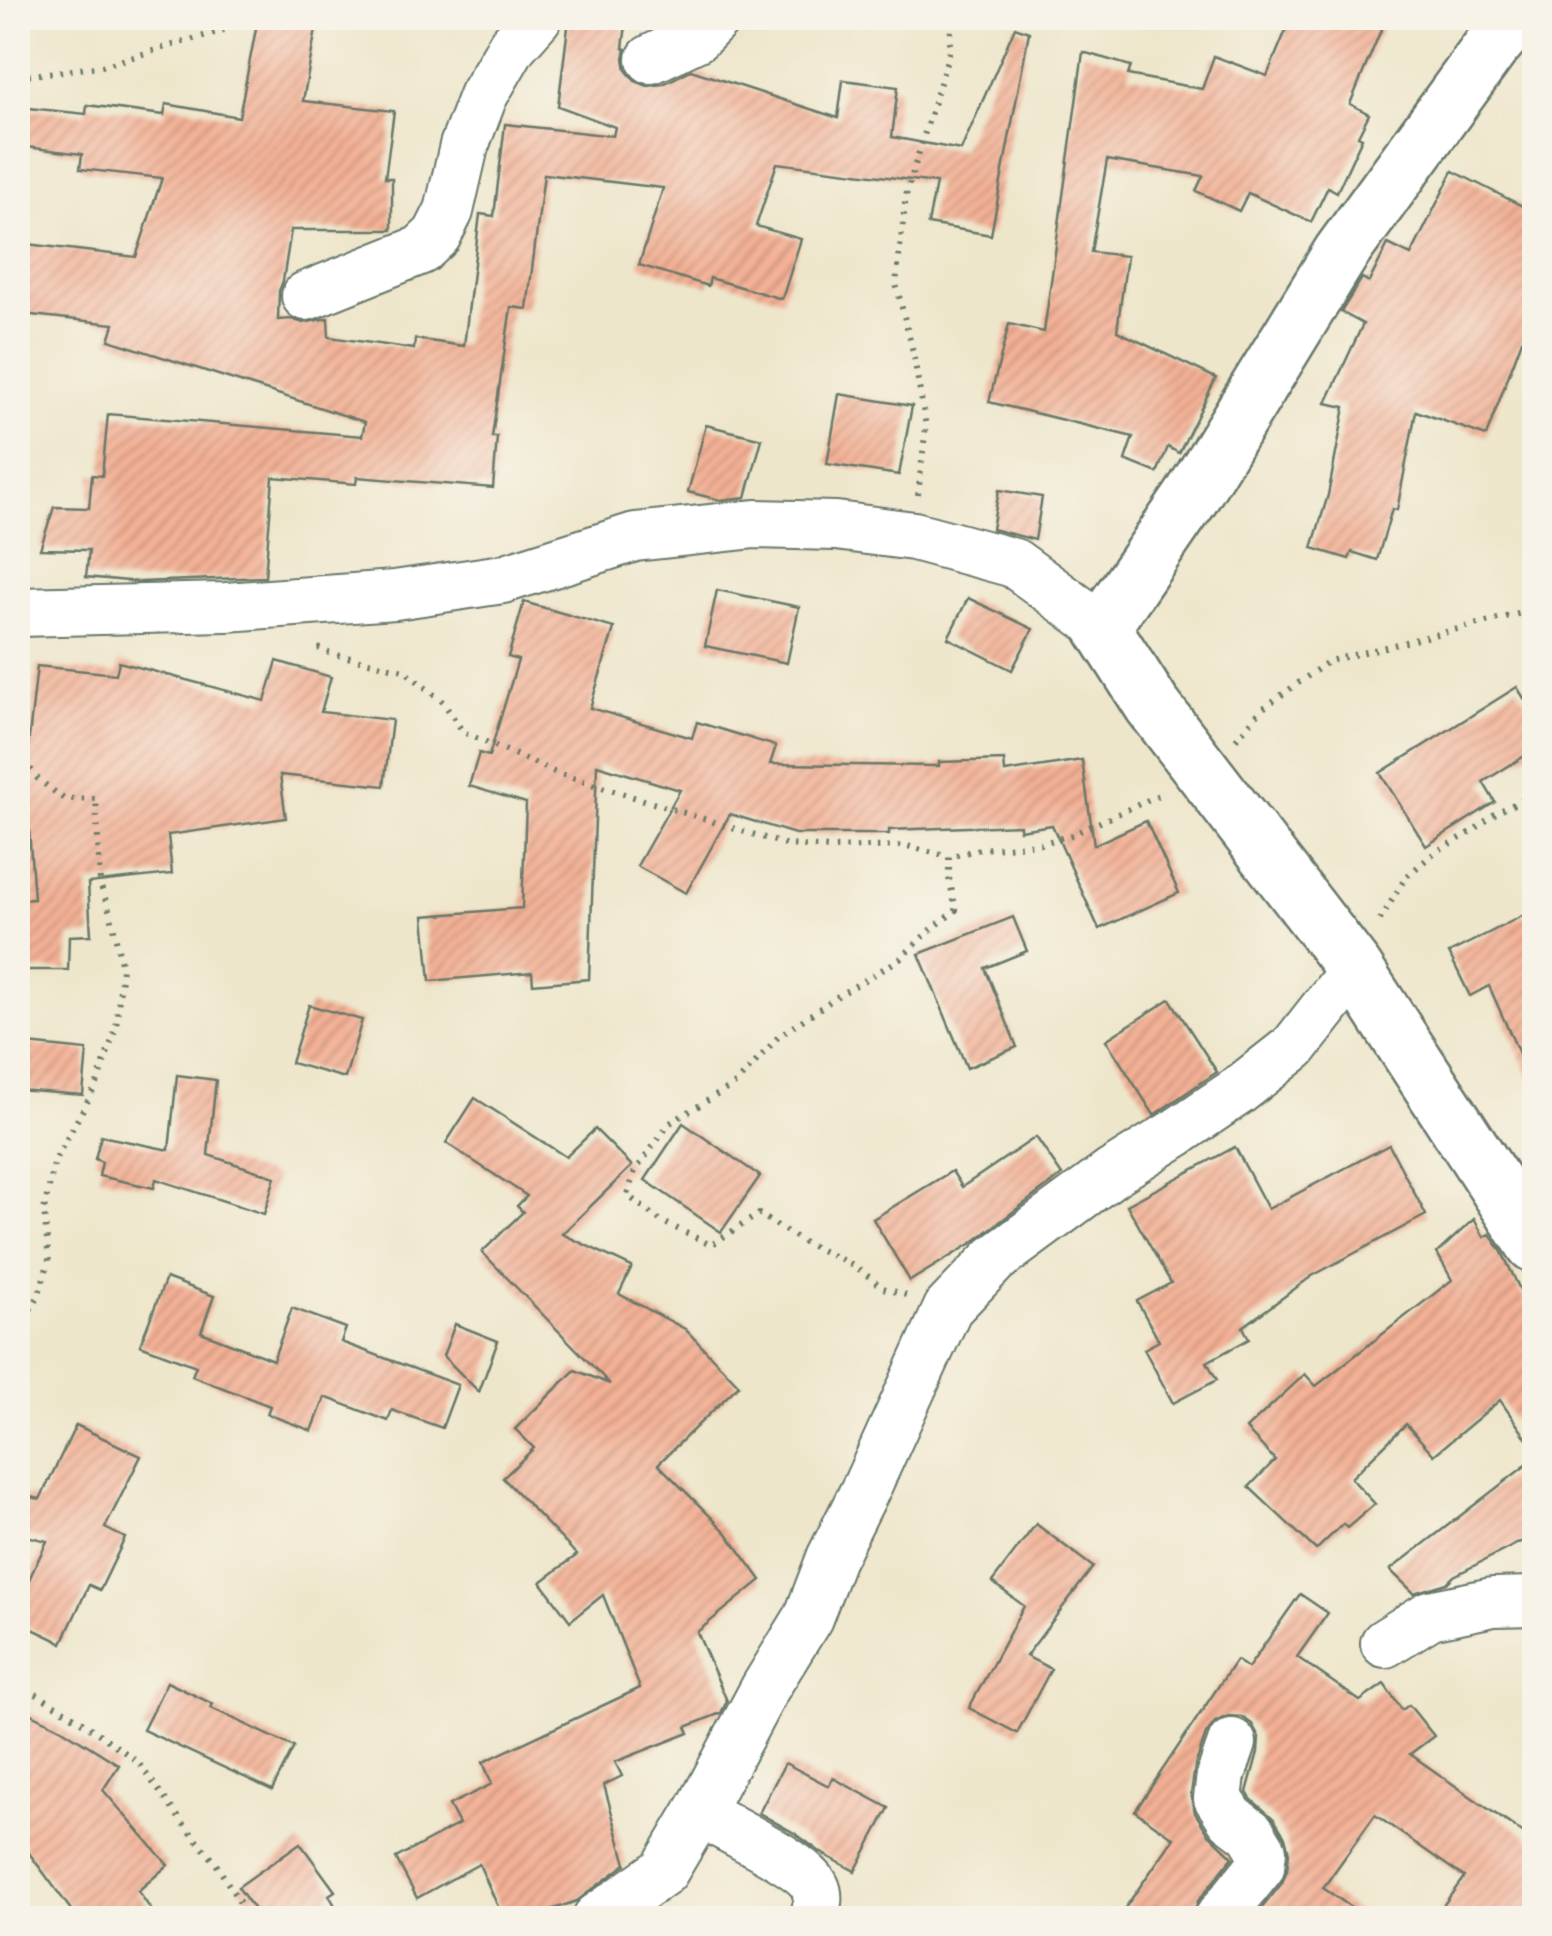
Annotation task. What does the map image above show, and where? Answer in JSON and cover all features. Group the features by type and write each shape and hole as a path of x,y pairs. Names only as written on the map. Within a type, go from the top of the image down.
{"street":[{"path":"306,296 421,250 438,235 449,210 464,146 484,96 512,46 537,18"},
{"path":"651,59 697,36 716,18"},
{"path":"1102,626 1190,499 1341,253 1516,18"},
{"path":"18,612 226,607 395,595 503,578 635,537 756,524 836,526 914,536 1014,563 1102,626 1152,704 1355,969 1534,1244"},
{"path":"597,1918 664,1871 699,1812 765,1688 808,1618 831,1558 948,1308 995,1259 1112,1172 1238,1091 1294,1047 1355,969"},
{"path":"1385,1644 1430,1615 1493,1602 1534,1601"},
{"path":"1220,1918 1260,1867 1262,1851 1251,1833 1232,1818 1218,1798 1232,1743"},
{"path":"699,1812 800,1869 815,1885 818,1900 813,1918"}],"path":[{"path":"914,536 926,426 896,284 906,195 949,53 952,18"},
{"path":"18,77 102,66 224,30"},
{"path":"313,645 330,654 404,670 444,702 463,732 557,773 787,845 907,846 949,857 980,849 1040,844 1074,834 1205,775 1262,709 1329,661 1534,610"},
{"path":"18,752 38,779 64,799 96,798 100,884 122,968 116,1028 97,1084 54,1160 44,1210 48,1261 38,1297 18,1329"},
{"path":"1355,969 1382,914 1406,877 1496,813 1534,794"},
{"path":"948,1308 883,1288 855,1266 802,1242 759,1214 710,1245 661,1222 626,1196 636,1172 670,1123 737,1083 779,1036 900,959 956,910 949,857"},
{"path":"18,1683 137,1761 215,1862 249,1918"}],"building":[{"path":"258,18 318,18 303,101 394,111 385,178 392,178 392,230 291,230 279,291 278,320 303,323 328,318 329,337 414,349 415,339 464,346 480,214 494,216 505,124 613,136 615,127 558,106 569,19 626,25 626,70 635,81 648,86 663,84 691,70 838,118 843,80 898,87 892,137 961,150 1015,27 1029,32 991,235 928,224 936,183 777,163 756,226 801,239 782,299 710,278 708,286 639,265 663,188 544,174 527,309 511,307 492,437 497,437 493,488 357,477 356,484 273,477 265,577 139,582 86,577 89,550 40,549 54,507 89,508 92,475 102,476 108,414 362,436 365,422 109,340 114,324 18,310 18,243 136,257 162,178 80,169 82,154 18,146 18,107 86,114 87,105 164,115 166,104 239,117"},
{"path":"1291,18 1386,18 1350,104 1369,114 1358,136 1362,138 1337,192 1328,187 1311,222 1248,193 1239,211 1196,191 1203,176 1107,160 1091,252 1127,256 1117,331 1216,378 1179,453 1168,447 1157,473 1125,460 1133,437 989,402 1009,324 1044,332 1083,52 1131,66 1128,75 1202,89 1214,56 1267,76"},
{"path":"1453,171 1534,212 1534,346 1522,340 1486,436 1416,411 1397,510 1392,509 1377,560 1352,552 1349,559 1312,548 1328,495 1345,407 1326,403 1363,324 1341,312 1362,278 1369,282 1388,244 1411,255"},
{"path":"839,394 912,406 899,475 827,464"},
{"path":"706,425 762,439 746,497 720,500 688,492"},
{"path":"999,490 1042,497 1035,540 992,529"},
{"path":"717,590 799,607 787,663 705,646"},
{"path":"968,598 1033,629 1012,670 948,638"},
{"path":"524,602 614,628 590,708 692,738 697,722 776,746 770,764 939,766 939,762 1004,760 1005,772 1082,760 1094,845 1146,821 1179,893 1099,929 1052,825 1020,830 1020,825 889,830 889,834 795,834 730,814 686,893 637,866 680,790 597,765 589,979 533,984 532,972 430,981 424,916 522,908 526,803 469,786 479,753 489,756 518,660 508,657"},
{"path":"277,661 331,677 321,712 392,720 384,786 280,775 286,818 168,835 172,874 88,883 91,935 69,936 68,970 18,970 18,900 34,899 25,773 37,666 116,674 119,662 265,701"},
{"path":"1517,687 1534,714 1534,750 1483,782 1495,802 1426,846 1380,773"},
{"path":"1534,910 1534,1087 1489,986 1470,996 1449,953"},
{"path":"1013,917 1027,951 985,968 1017,1047 967,1068 919,954"},
{"path":"1170,999 1217,1072 1154,1115 1106,1040"},
{"path":"309,1005 362,1020 345,1078 291,1063"},
{"path":"18,1043 87,1050 83,1095 18,1090"},
{"path":"177,1075 216,1080 208,1155 275,1177 264,1214 156,1179 154,1188 99,1176 102,1162 95,1159 101,1136 169,1150"},
{"path":"475,1098 566,1157 595,1129 632,1166 562,1234 632,1267 619,1294 685,1329 739,1385 658,1464 726,1532 761,1580 697,1632 727,1701 721,1713 686,1727 689,1733 615,1762 622,1776 604,1785 626,1864 577,1901 528,1918 503,1918 479,1864 417,1898 396,1858 459,1824 449,1805 492,1784 483,1762 640,1688 603,1595 570,1621 541,1582 577,1555 503,1478 534,1448 515,1429 575,1370 610,1384 482,1252 523,1212 517,1206 527,1196 446,1143"},
{"path":"683,1123 760,1176 721,1232 645,1180"},
{"path":"1036,1137 1062,1175 972,1243 910,1281 873,1219 952,1171 962,1187"},
{"path":"1389,1145 1426,1215 1312,1276 1243,1327 1249,1339 1207,1362 1217,1380 1173,1403 1144,1349 1159,1341 1137,1301 1171,1283 1127,1205 1235,1147 1268,1209"},
{"path":"1474,1219 1484,1237 1490,1234 1502,1252 1534,1319 1534,1449 1500,1400 1434,1455 1406,1424 1351,1478 1375,1504 1347,1528 1343,1524 1316,1550 1249,1487 1275,1460 1246,1429 1305,1374 1316,1386 1452,1280 1437,1253"},
{"path":"166,1278 214,1296 201,1332 273,1360 292,1308 346,1328 341,1342 458,1385 442,1428 392,1410 388,1421 325,1397 312,1431 267,1414 270,1406 192,1376 196,1366 140,1345"},
{"path":"455,1324 498,1341 479,1392 443,1356"},
{"path":"76,1425 141,1456 105,1528 125,1538 100,1590 89,1585 62,1643 18,1622 18,1603 47,1541 18,1534 18,1494 40,1499"},
{"path":"1534,1459 1534,1535 1447,1583 1414,1593 1390,1570"},
{"path":"1036,1524 1093,1567 1026,1656 1051,1669 1017,1733 969,1708 1024,1606 992,1582"},
{"path":"1300,1594 1328,1613 1297,1657 1360,1701 1384,1684 1402,1710 1409,1705 1434,1736 1410,1754 1534,1841 1534,1918 1434,1918 1464,1877 1375,1815 1323,1888 1367,1918 1254,1918 1282,1883 1289,1853 1274,1819 1247,1792 1259,1737 1252,1724 1242,1717 1228,1716 1215,1722 1206,1734 1191,1794 1195,1813 1208,1833 1233,1857 1198,1901 1192,1918 1118,1918 1174,1838 1135,1811 1236,1660 1248,1668"},
{"path":"167,1682 213,1704 211,1708 294,1747 272,1790 143,1730"},
{"path":"18,1707 119,1765 103,1790 168,1865 138,1891 157,1918 77,1918 18,1838"},
{"path":"785,1763 829,1786 833,1778 889,1808 855,1871 759,1813"},
{"path":"300,1843 335,1891 329,1895 342,1918 260,1918 238,1887"}]}
